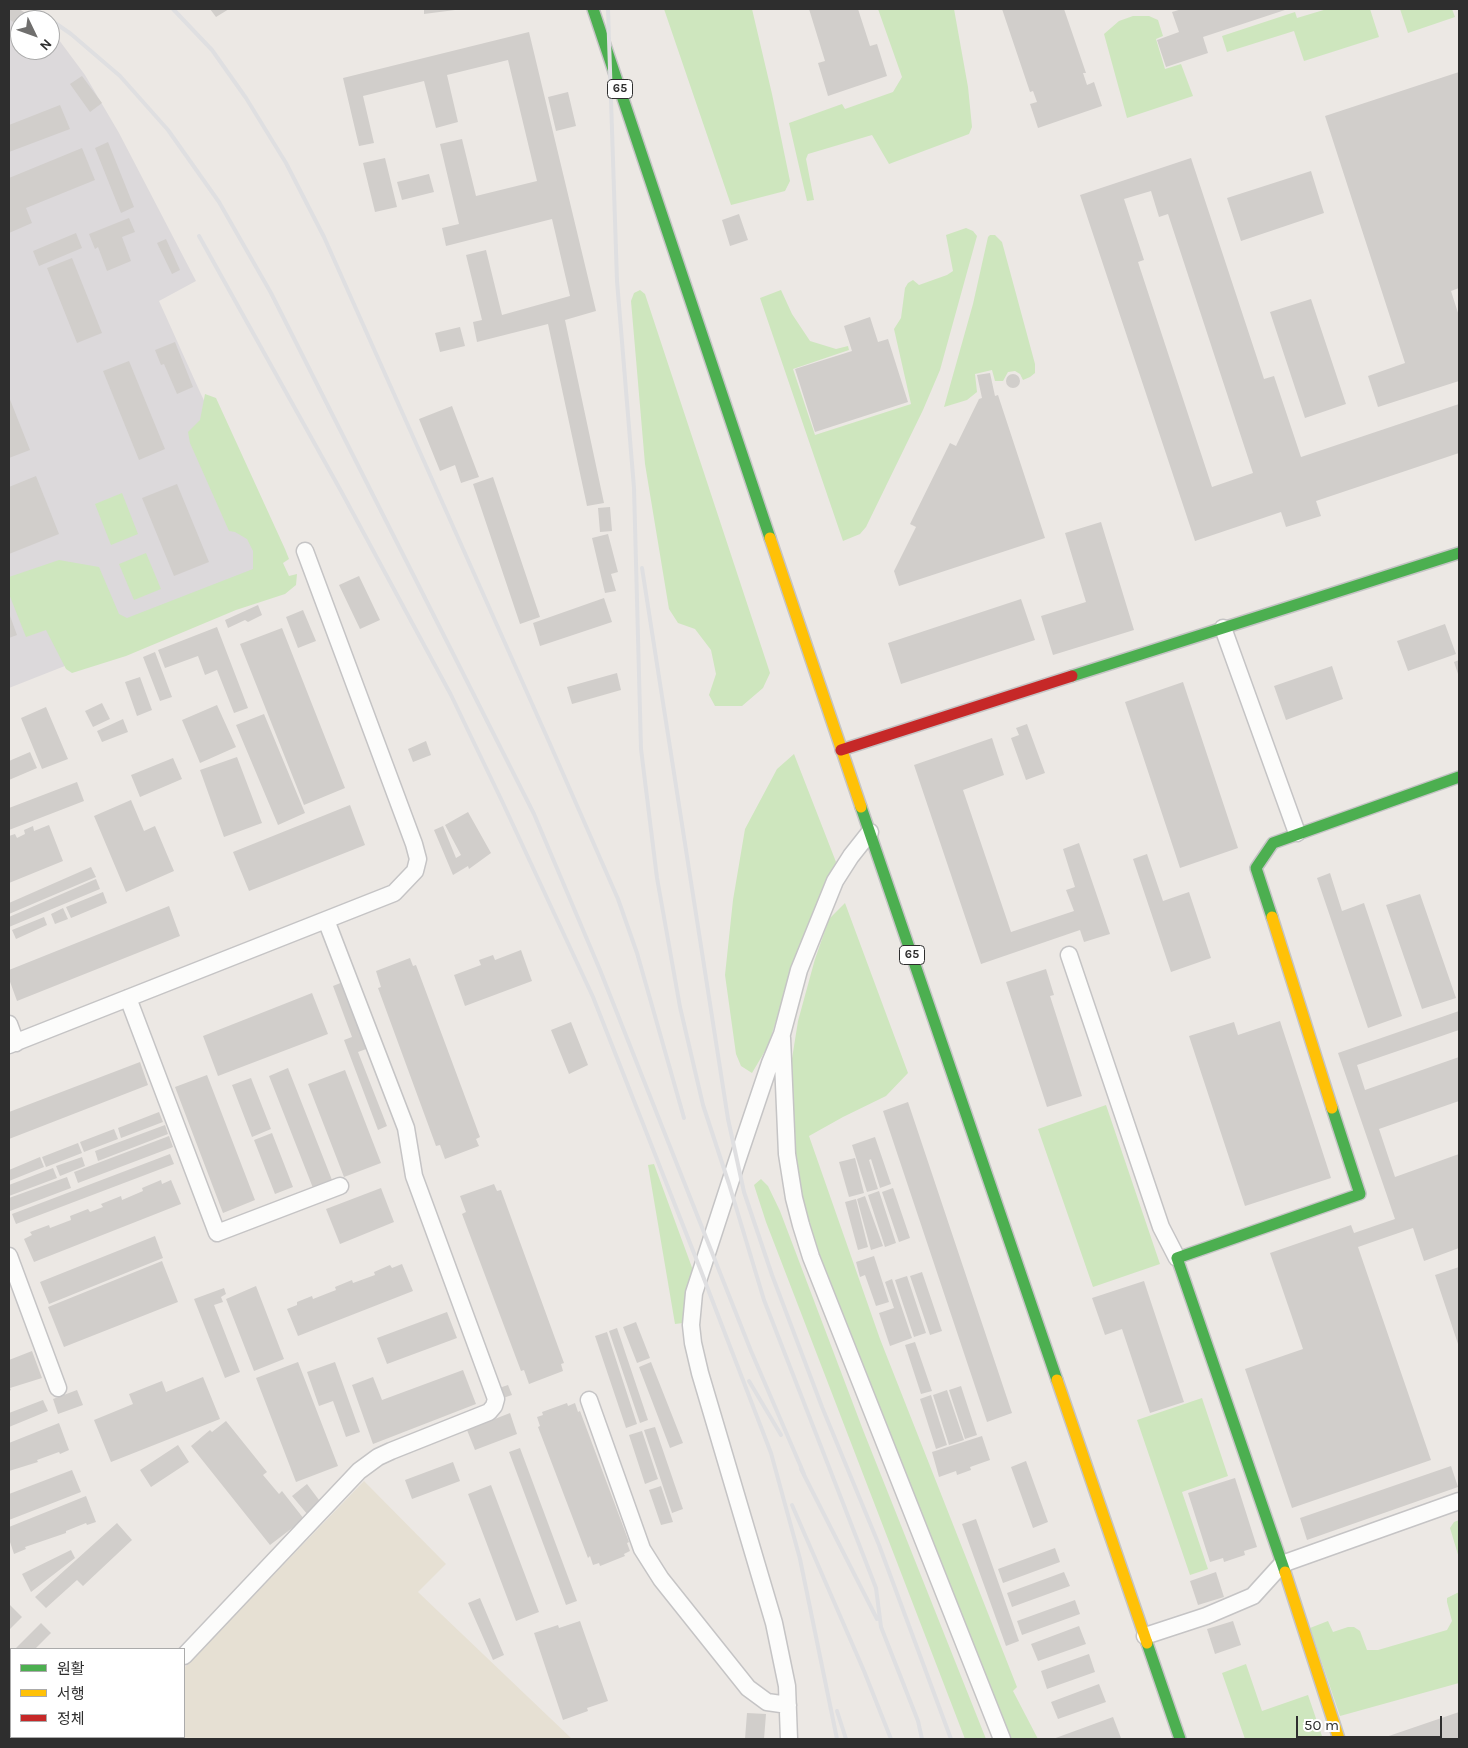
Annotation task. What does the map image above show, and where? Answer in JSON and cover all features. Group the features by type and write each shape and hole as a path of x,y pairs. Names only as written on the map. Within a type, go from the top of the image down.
{"street":[{"name":"65","path":"593,9 841,750 1180,1739"},
{"path":"9,1024 12,1044 394,893 416,871 418,859 414,844 305,551"},
{"path":"841,750 1459,553"},
{"path":"1224,628 1297,833"},
{"path":"1177,1258 1360,1194 1256,868 1273,843 1459,777"},
{"path":"789,1739 788,1686 774,1623 700,1374 691,1324 694,1292 770,1063 782,1034 799,970 835,881 851,856 870,832"},
{"path":"185,1655 359,1471 378,1457 391,1451 489,1412 494,1406 496,1399 414,1176 406,1128 326,920"},
{"path":"1069,955 1161,1227 1177,1258 1282,1564 1339,1739"},
{"path":"128,998 217,1232 340,1186"},
{"path":"782,1034 787,1154 794,1198 801,1225 811,1257 1002,1739"},
{"path":"9,1256 58,1388"},
{"path":"589,1400 642,1549 661,1578 748,1688 767,1702 788,1705"},
{"path":"1145,1636 1206,1616 1253,1596 1282,1564 1459,1500"}],"shaded area":[{"path":"9,9 19,9 21,10 10,10 10,60 60,60 60,41 85,75 119,133 196,281 159,301 288,578 9,688"},
{"path":"364,1481 446,1564 418,1592 571,1738 115,1739 185,1738 185,1667"}],"green space":[{"path":"664,9 752,9 790,181 785,191 731,205"},
{"path":"878,9 954,9 968,87 972,127 969,134 889,164 872,135 808,154 806,159 814,200 807,201 789,123 842,104 845,109 893,92 902,77"},
{"path":"1327,9 1370,9 1379,37 1304,61 1294,31 1227,52 1222,36 1295,12 1297,18"},
{"path":"1400,9 1452,9 1455,17 1408,33"},
{"path":"1133,16 1149,16 1158,20 1163,36 1156,39 1165,69 1181,64 1193,96 1127,118 1104,34 1119,21"},
{"path":"966,228 973,231 977,236 940,370 923,410 866,527 860,534 843,541 760,298 781,290 792,314 810,341 836,349 848,346 849,350 793,369 815,435 911,404 894,329 901,318 905,288 913,280 919,285 953,271 946,235"},
{"path":"995,235 1002,242 1035,364 1035,373 1023,380 1020,374 1015,371 1008,372 1003,381 995,381 992,370 975,374 977,392 967,400 944,407 973,304 988,237"},
{"path":"640,290 645,294 770,673 763,688 742,706 715,706 709,695 716,674 711,650 695,629 678,623 669,609 645,464 631,301 634,293"},
{"path":"205,394 216,398 285,549 289,559 283,563 289,576 297,574 296,585 285,594 236,610 126,656 72,673 66,669 46,630 26,637 9,594 9,577 59,560 99,567 119,614 127,618 253,569 253,551 247,539 235,532 229,531 190,443 188,432 200,420"},
{"path":"122,493 138,534 111,545 95,504"},
{"path":"146,553 161,589 134,600 119,564"},
{"path":"794,754 836,862 792,970 768,1046 752,1073 741,1066 736,1054 725,975 733,900 745,829 777,769"},
{"path":"845,903 908,1073 886,1096 809,1136 880,1339 1017,1687 1013,1691 1038,1739 1010,1739 819,1256 806,1218 793,1155 791,1065 798,1021 815,959 829,919"},
{"path":"1106,1105 1160,1264 1093,1287 1038,1129"},
{"path":"654,1164 694,1273 683,1323 675,1324 648,1165"},
{"path":"761,1179 768,1186 780,1211 863,1430 986,1739 965,1739 766,1222 754,1185"},
{"path":"1202,1398 1228,1476 1182,1492 1208,1569 1190,1575 1137,1420"},
{"path":"1459,1520 1459,1558 1450,1528 1454,1522"},
{"path":"1459,1592 1459,1683 1340,1716 1310,1628 1328,1621 1333,1632 1354,1627 1360,1631 1367,1650 1378,1650 1447,1630 1452,1621 1447,1598"},
{"path":"1246,1664 1262,1711 1308,1695 1323,1739 1245,1739 1222,1673"}],"building":[{"path":"9,9 21,10 10,10 9,19"},
{"path":"210,9 229,9 216,17"},
{"path":"424,9 454,9 455,10 424,14"},
{"path":"809,9 858,9 870,46 877,44 887,76 828,96 818,63 825,61"},
{"path":"1002,9 1064,9 1086,73 1083,73 1087,85 1094,82 1102,106 1038,128 1030,104 1037,102 1033,91 1030,92"},
{"path":"1182,9 1288,9 1203,37 1208,53 1166,67 1157,40 1179,32 1172,12"},
{"path":"529,32 596,311 565,320 604,503 587,506 548,324 477,342 473,322 482,320 466,255 486,250 502,315 570,296 552,219 446,246 442,228 459,224 440,144 462,139 476,196 537,181 508,60 447,75 458,122 436,128 424,81 363,96 374,143 359,146 343,78"},
{"path":"1459,72 1459,288 1451,291 1459,316 1459,381 1378,407 1368,376 1405,363 1325,116"},
{"path":"82,76 102,103 90,112 70,84"},
{"path":"568,92 576,126 556,131 548,97"},
{"path":"60,105 70,129 9,152 9,125"},
{"path":"108,142 134,207 121,213 95,148"},
{"path":"82,148 95,180 26,208 32,223 9,233 9,178"},
{"path":"385,158 397,207 375,212 363,163"},
{"path":"1191,158 1264,379 1274,376 1301,457 1459,404 1459,453 1316,501 1321,516 1286,527 1281,512 1195,541 1080,195","holes":["1151,191 1159,217 1168,214 1253,473 1212,487 1138,262 1144,260 1124,199"]},
{"path":"1311,171 1324,213 1241,241 1227,198"},
{"path":"429,174 434,192 402,200 397,182"},
{"path":"739,214 748,240 730,246 722,220"},
{"path":"129,218 135,232 122,237 131,261 107,271 98,247 95,249 89,234"},
{"path":"76,233 82,248 39,266 33,251"},
{"path":"166,239 180,270 172,274 157,243"},
{"path":"72,258 102,333 77,343 47,268"},
{"path":"1311,299 1346,404 1305,418 1270,312"},
{"path":"870,317 878,342 888,339 908,402 815,432 795,369 852,351 844,326"},
{"path":"460,327 465,346 440,352 435,333"},
{"path":"175,342 193,387 177,394 164,364 161,365 155,350"},
{"path":"129,361 165,449 139,460 103,371"},
{"path":"990,373 995,396 998,395 1045,538 899,586 894,571 916,527 910,524 950,443 956,446 979,399 982,398 977,375"},
{"path":"1010,374 1016,374 1020,381 1016,388 1010,388 1006,384 1006,378"},
{"path":"9,397 30,450 9,458"},
{"path":"452,406 479,477 461,483 455,465 440,471 419,419"},
{"path":"36,476 59,534 9,554 9,487"},
{"path":"493,477 540,617 520,624 473,484"},
{"path":"177,484 209,562 174,576 142,498"},
{"path":"610,507 612,531 600,532 598,508"},
{"path":"1101,522 1134,630 1053,655 1041,616 1086,602 1065,533"},
{"path":"608,534 618,572 611,574 616,591 605,593 592,538"},
{"path":"359,576 380,620 360,629 339,585"},
{"path":"604,598 612,622 540,646 533,623"},
{"path":"1021,599 1035,640 901,684 888,643"},
{"path":"258,605 262,615 248,622 245,620 228,628 225,620"},
{"path":"303,610 316,641 298,648 286,617"},
{"path":"9,613 17,635 9,638"},
{"path":"1445,624 1456,654 1408,671 1397,641"},
{"path":"217,627 248,708 234,713 217,670 205,675 198,656 165,668 158,650"},
{"path":"282,628 345,788 304,805 240,644"},
{"path":"155,652 172,697 160,701 143,657"},
{"path":"1459,660 1459,677 1454,662"},
{"path":"1332,666 1343,699 1286,720 1274,686"},
{"path":"617,673 621,690 572,704 567,687"},
{"path":"140,677 152,710 137,716 125,682"},
{"path":"1183,682 1238,848 1180,868 1125,702"},
{"path":"102,703 110,719 93,727 85,711"},
{"path":"217,705 236,747 200,763 182,720"},
{"path":"46,707 68,759 42,769 21,718"},
{"path":"264,714 305,813 278,825 236,725"},
{"path":"123,719 128,732 102,742 97,731"},
{"path":"1027,724 1045,773 1026,780 1011,738 1019,735 1016,728"},
{"path":"992,738 1004,775 963,790 1011,932 1074,911 1066,890 1075,887 1063,849 1079,843 1110,934 1084,942 1080,930 981,964 914,765"},
{"path":"426,741 431,755 413,762 408,749"},
{"path":"30,752 37,768 9,780 9,761"},
{"path":"237,757 262,823 224,837 200,770"},
{"path":"173,758 182,779 140,797 131,775"},
{"path":"77,782 84,801 9,830 9,808"},
{"path":"131,800 144,831 155,826 174,871 126,892 94,816"},
{"path":"350,805 365,845 249,891 233,852"},
{"path":"468,812 491,853 469,869 468,866 453,875 434,830 443,826 456,858 461,855 445,825"},
{"path":"49,825 63,861 9,883 9,836 15,834 17,838 25,834 24,830 33,826 34,831"},
{"path":"1147,854 1163,901 1189,892 1211,958 1171,972 1133,859"},
{"path":"91,867 96,877 9,914 9,903"},
{"path":"1330,873 1342,911 1364,903 1402,1016 1368,1028 1317,878"},
{"path":"96,879 100,889 9,927 9,917"},
{"path":"103,892 107,903 71,918 66,907"},
{"path":"1420,894 1456,998 1422,1009 1386,905"},
{"path":"169,906 180,936 17,1001 9,979 9,970"},
{"path":"63,908 68,919 55,924 51,914"},
{"path":"44,917 47,925 16,939 12,930"},
{"path":"521,950 532,981 465,1006 454,975 481,965 479,960 493,955 495,960"},
{"path":"410,958 413,966 416,965 480,1137 476,1139 479,1146 445,1159 440,1145 436,1146 378,988 381,987 376,971"},
{"path":"1046,969 1054,995 1050,996 1082,1096 1047,1107 1006,982"},
{"path":"343,982 369,1048 358,1052 387,1126 378,1130 344,1040 352,1037 333,986"},
{"path":"312,993 328,1034 218,1076 203,1036"},
{"path":"1459,1011 1459,1030 1357,1065 1365,1090 1459,1057 1459,1101 1379,1129 1395,1177 1459,1154 1459,1248 1424,1261 1413,1228 1358,1247 1431,1460 1292,1508 1245,1369 1303,1349 1270,1253 1351,1225 1354,1233 1395,1219 1338,1053"},
{"path":"1280,1021 1331,1178 1245,1206 1189,1036 1234,1022 1238,1035"},
{"path":"571,1022 588,1065 569,1074 551,1030"},
{"path":"140,1062 148,1085 9,1139 9,1112"},
{"path":"288,1068 332,1180 313,1188 269,1076"},
{"path":"345,1070 381,1163 344,1177 308,1084"},
{"path":"207,1075 255,1200 223,1213 175,1087"},
{"path":"251,1078 271,1129 252,1137 232,1085"},
{"path":"908,1102 1012,1413 987,1422 883,1111"},
{"path":"159,1112 163,1122 121,1138 118,1128"},
{"path":"165,1125 168,1134 98,1161 95,1151"},
{"path":"114,1129 118,1139 84,1152 80,1142"},
{"path":"272,1133 293,1187 275,1194 254,1140"},
{"path":"169,1136 173,1147 78,1183 74,1172"},
{"path":"875,1137 891,1184 880,1188 871,1159 869,1160 878,1189 867,1192 852,1145"},
{"path":"78,1143 82,1153 46,1167 42,1157"},
{"path":"170,1154 174,1164 16,1224 12,1214"},
{"path":"40,1157 44,1167 9,1181 9,1170"},
{"path":"82,1157 85,1166 60,1176 56,1166"},
{"path":"855,1158 864,1193 849,1197 839,1162"},
{"path":"53,1168 57,1178 9,1196 9,1185"},
{"path":"67,1177 71,1188 10,1211 9,1198"},
{"path":"161,1180 162,1184 171,1180 181,1204 34,1262 24,1239 32,1235 30,1232 49,1225 50,1228 71,1220 70,1216 88,1209 90,1212 103,1207 101,1204 121,1196 122,1200 143,1191 142,1188"},
{"path":"494,1184 497,1191 501,1190 564,1363 561,1364 563,1371 529,1384 524,1370 521,1371 462,1214 466,1212 460,1196"},
{"path":"381,1188 394,1222 340,1244 326,1209"},
{"path":"893,1188 910,1238 899,1242 882,1192"},
{"path":"879,1191 896,1243 885,1247 868,1195"},
{"path":"865,1196 883,1246 871,1250 857,1199"},
{"path":"856,1199 868,1247 858,1250 845,1202"},
{"path":"155,1236 163,1258 49,1304 40,1282"},
{"path":"874,1256 889,1302 876,1306 865,1275 860,1277 856,1262"},
{"path":"162,1261 178,1302 64,1347 48,1307"},
{"path":"402,1264 413,1291 298,1336 287,1309 297,1305 297,1302 312,1296 313,1299 336,1290 335,1287 352,1280 353,1283 375,1275 374,1272 390,1265 392,1268"},
{"path":"1459,1267 1459,1347 1435,1275"},
{"path":"922,1272 942,1331 930,1335 910,1276"},
{"path":"907,1276 926,1333 914,1337 895,1280"},
{"path":"892,1279 912,1338 890,1346 879,1313 894,1308 885,1282"},
{"path":"1144,1281 1184,1402 1150,1413 1122,1329 1105,1335 1092,1298"},
{"path":"256,1286 284,1359 254,1371 226,1299"},
{"path":"224,1288 226,1294 221,1297 223,1302 214,1305 240,1372 225,1378 194,1299"},
{"path":"447,1312 457,1338 387,1364 377,1338"},
{"path":"636,1322 650,1358 637,1363 623,1327"},
{"path":"617,1328 648,1420 640,1423 609,1331"},
{"path":"607,1332 637,1424 626,1428 595,1336"},
{"path":"915,1342 932,1391 921,1394 905,1345"},
{"path":"32,1351 42,1378 10,1388 11,1390 9,1391 9,1360"},
{"path":"298,1362 338,1466 296,1482 256,1378"},
{"path":"335,1362 360,1432 346,1437 333,1401 319,1406 307,1372"},
{"path":"651,1362 683,1443 670,1448 639,1367"},
{"path":"463,1370 476,1404 373,1444 352,1385 373,1377 382,1400"},
{"path":"203,1377 220,1419 111,1462 94,1420 133,1404 129,1394 162,1381 166,1392"},
{"path":"508,1385 512,1395 503,1398 499,1388"},
{"path":"961,1386 977,1435 965,1439 949,1390"},
{"path":"77,1390 83,1405 58,1414 53,1399"},
{"path":"947,1390 964,1440 949,1445 933,1395"},
{"path":"931,1395 947,1445 936,1449 920,1399"},
{"path":"43,1400 48,1411 9,1427 9,1413"},
{"path":"567,1403 568,1406 575,1403 578,1412 580,1411 629,1542 627,1543 630,1551 624,1554 625,1556 600,1566 599,1563 593,1565 590,1556 588,1558 538,1427 540,1426 537,1417 543,1415 542,1412"},
{"path":"510,1413 517,1434 475,1450 467,1430"},
{"path":"226,1421 267,1472 263,1475 279,1494 282,1491 304,1519 270,1545 191,1446 210,1430 212,1432"},
{"path":"59,1423 69,1450 9,1471 9,1443"},
{"path":"655,1427 683,1509 672,1513 644,1430"},
{"path":"642,1431 658,1479 645,1484 629,1435"},
{"path":"982,1436 990,1460 970,1467 971,1470 957,1475 956,1471 939,1477 932,1452"},
{"path":"178,1445 189,1462 151,1487 140,1470"},
{"path":"520,1448 577,1601 566,1605 509,1452"},
{"path":"1026,1461 1048,1522 1033,1528 1011,1467"},
{"path":"453,1462 460,1481 412,1499 405,1480"},
{"path":"1451,1466 1458,1487 1307,1540 1300,1518"},
{"path":"72,1470 81,1492 9,1520 9,1494"},
{"path":"1235,1478 1257,1547 1244,1551 1245,1555 1224,1562 1223,1558 1210,1562 1188,1493"},
{"path":"307,1484 322,1504 308,1515 292,1496"},
{"path":"491,1485 539,1612 516,1621 468,1494"},
{"path":"661,1486 673,1522 661,1525 649,1490"},
{"path":"86,1496 96,1522 87,1525 86,1523 66,1531 66,1533 25,1547 26,1549 14,1554 9,1539 9,1527"},
{"path":"976,1519 1019,1641 1006,1646 962,1524"},
{"path":"117,1523 132,1540 83,1586 77,1580 46,1608 35,1597"},
{"path":"1055,1548 1060,1562 1003,1583 998,1569"},
{"path":"71,1550 75,1558 31,1592 22,1574"},
{"path":"1064,1572 1070,1586 1012,1607 1007,1593"},
{"path":"1216,1572 1224,1597 1198,1605 1190,1581"},
{"path":"480,1598 504,1655 493,1660 468,1603"},
{"path":"1075,1600 1080,1614 1022,1635 1017,1621"},
{"path":"9,1604 22,1617 9,1630"},
{"path":"580,1621 608,1701 587,1708 588,1711 563,1720 534,1633 558,1625 559,1628"},
{"path":"1233,1621 1241,1645 1215,1654 1207,1629"},
{"path":"41,1623 51,1633 36,1648 16,1648"},
{"path":"1079,1626 1086,1644 1038,1661 1031,1644"},
{"path":"10,1654 9,1675 9,1656"},
{"path":"1089,1654 1095,1672 1047,1689 1041,1671"},
{"path":"1099,1684 1106,1702 1058,1719 1051,1702"},
{"path":"1459,1712 1459,1739 1380,1739"},
{"path":"747,1713 766,1714 764,1739 745,1739"},
{"path":"1113,1717 1121,1738 1053,1739"},
{"path":"21,1738 72,1738 70,1739"}],"railway":[{"path":"35,9 71,34 120,76 168,130 219,202 271,293 534,814 600,970 751,1351 804,1474"},
{"path":"173,9 212,50 246,98 286,163 324,237 618,899 637,953 684,1118"},
{"path":"608,9 617,281 634,488 641,749 657,878 680,1007 703,1105 764,1300 876,1588 881,1627 918,1721 922,1739"},
{"path":"199,236 341,491 451,695 593,997 771,1453 800,1559 837,1739"},
{"path":"642,568 728,1119 744,1192 772,1275 822,1407 879,1545 951,1739"},
{"path":"749,1381 781,1435"},
{"path":"801,1469 877,1619"},
{"path":"792,1505 864,1671 891,1739"},
{"path":"837,1711 846,1739"}],"traffic: fast":[{"path":"593,9 770,538"},
{"path":"1072,676 1459,553"},
{"path":"1272,917 1256,868 1273,843 1459,777"},
{"path":"861,807 1057,1380"},
{"path":"1285,1572 1177,1258 1360,1194 1332,1108"},
{"path":"1147,1643 1180,1739"}],"traffic: slow":[{"path":"770,538 861,807"},
{"path":"1272,917 1332,1108"},
{"path":"1057,1380 1147,1643"},
{"path":"1285,1572 1339,1739"}],"traffic: jam":[{"path":"841,750 1072,676"}]}
